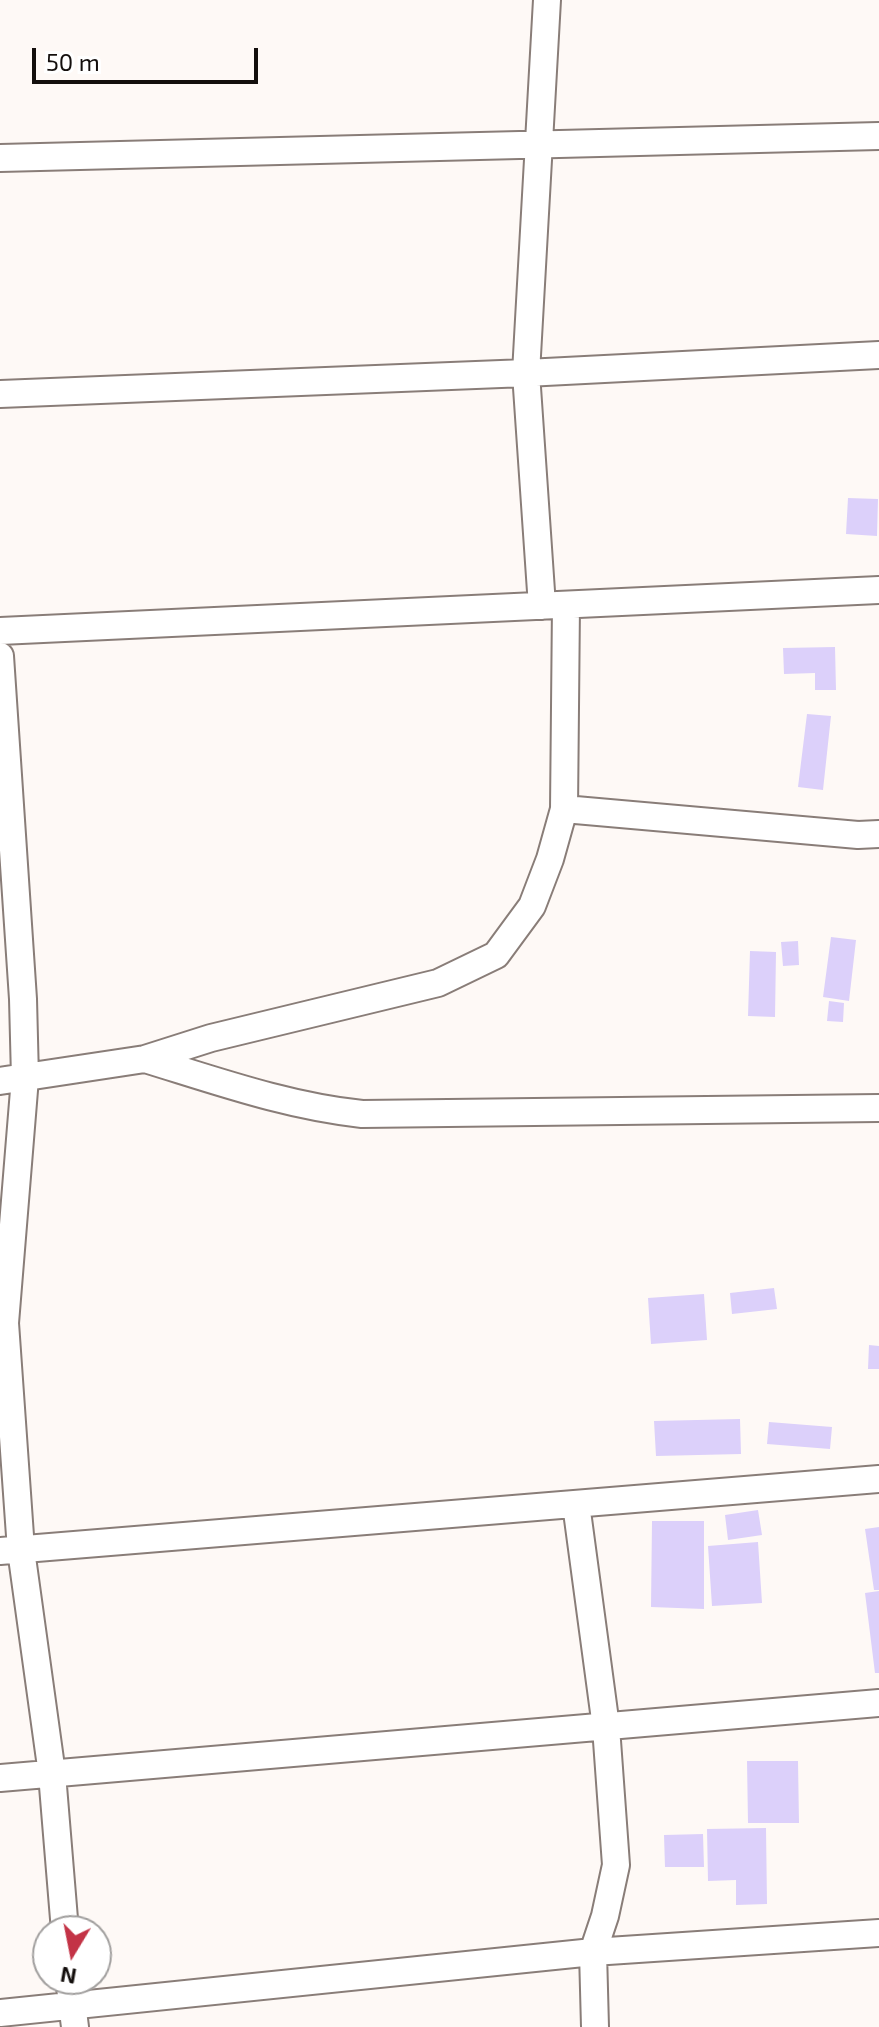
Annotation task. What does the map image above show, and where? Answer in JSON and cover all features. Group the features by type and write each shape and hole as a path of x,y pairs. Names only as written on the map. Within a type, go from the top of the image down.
{"street":[{"path":"13,1079 145,1059 211,1038 438,983 496,955 532,906 564,809 554,605 526,373 547,0"},
{"path":"0,158 879,136"},
{"path":"0,394 879,355"},
{"path":"0,631 879,590"},
{"path":"0,656 23,999 13,1079 2,1323 11,1550 52,1774 64,1915"},
{"path":"564,809 879,834"},
{"path":"145,1059 279,1100 326,1111 362,1114 879,1108"},
{"path":"11,1550 879,1479"},
{"path":"576,1504 606,1727 616,1865 605,1916 593,1952 595,2027"},
{"path":"0,1778 879,1703"},
{"path":"0,2013 72,2003 593,1952 879,1933"}],"building":[{"path":"848,498 878,499 877,536 846,534"},
{"path":"835,647 836,690 815,690 815,673 784,674 783,648"},
{"path":"807,714 831,716 823,790 798,787"},
{"path":"831,937 856,940 849,1001 823,997"},
{"path":"798,941 799,965 783,966 781,942"},
{"path":"750,951 776,952 775,1017 748,1016"},
{"path":"829,1001 844,1003 843,1022 827,1021"},
{"path":"774,1288 777,1309 732,1314 730,1293"},
{"path":"704,1294 707,1340 651,1344 648,1298"},
{"path":"869,1345 879,1346 879,1369 868,1369"},
{"path":"740,1419 741,1454 656,1456 654,1421"},
{"path":"769,1422 832,1427 830,1449 767,1444"},
{"path":"758,1510 762,1535 728,1540 725,1515"},
{"path":"652,1521 704,1521 704,1609 651,1607"},
{"path":"879,1527 879,1590 874,1590 865,1529"},
{"path":"758,1542 762,1603 712,1606 708,1546"},
{"path":"879,1591 879,1673 875,1673 865,1593"},
{"path":"747,1761 798,1761 799,1823 748,1823"},
{"path":"766,1828 767,1904 736,1905 736,1880 708,1881 707,1829"},
{"path":"703,1834 704,1867 665,1867 664,1835"}]}
